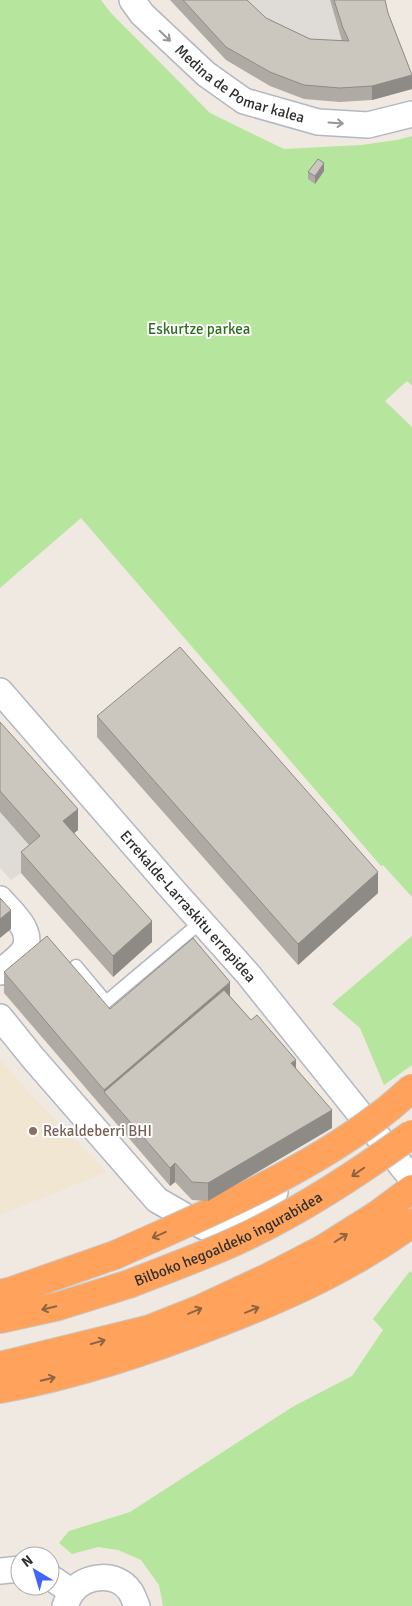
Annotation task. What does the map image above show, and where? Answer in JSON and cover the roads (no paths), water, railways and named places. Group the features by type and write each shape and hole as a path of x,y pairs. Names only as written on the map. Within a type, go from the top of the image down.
{"highway":[{"path":"0,1294 115,1255 242,1198 339,1144 381,1115 412,1088"},
{"name":"Bilboko hegoaldeko ingurabidea","path":"0,1319 59,1306 130,1284 236,1241 274,1222 352,1176 412,1134"},
{"path":"0,1366 77,1348 154,1338 198,1310 323,1249 412,1190"},
{"path":"0,1389 87,1369 154,1338 282,1298 343,1267 412,1223"}],"street":[{"name":"Medina de Pomar kalea","path":"132,0 142,14 206,74 244,101 318,122 368,125 412,114"},
{"name":"Errekalde-Larraskitu errepidea","path":"0,691 248,974 369,1127 412,1178"},
{"path":"0,899 26,928 24,950 0,972"},
{"path":"0,1017 157,1200 204,1227 244,1212 341,1149 369,1127"},
{"path":"60,1589 68,1599 85,1581 101,1577 118,1581 130,1591 137,1606"}],"lane":[{"path":"76,966 106,1002 201,922"}],"place":[{"name":"Rekaldeberri BHI","path":"33,1131"}],"park label":[{"name":"Eskurtze parkea","path":"199,329"}]}
